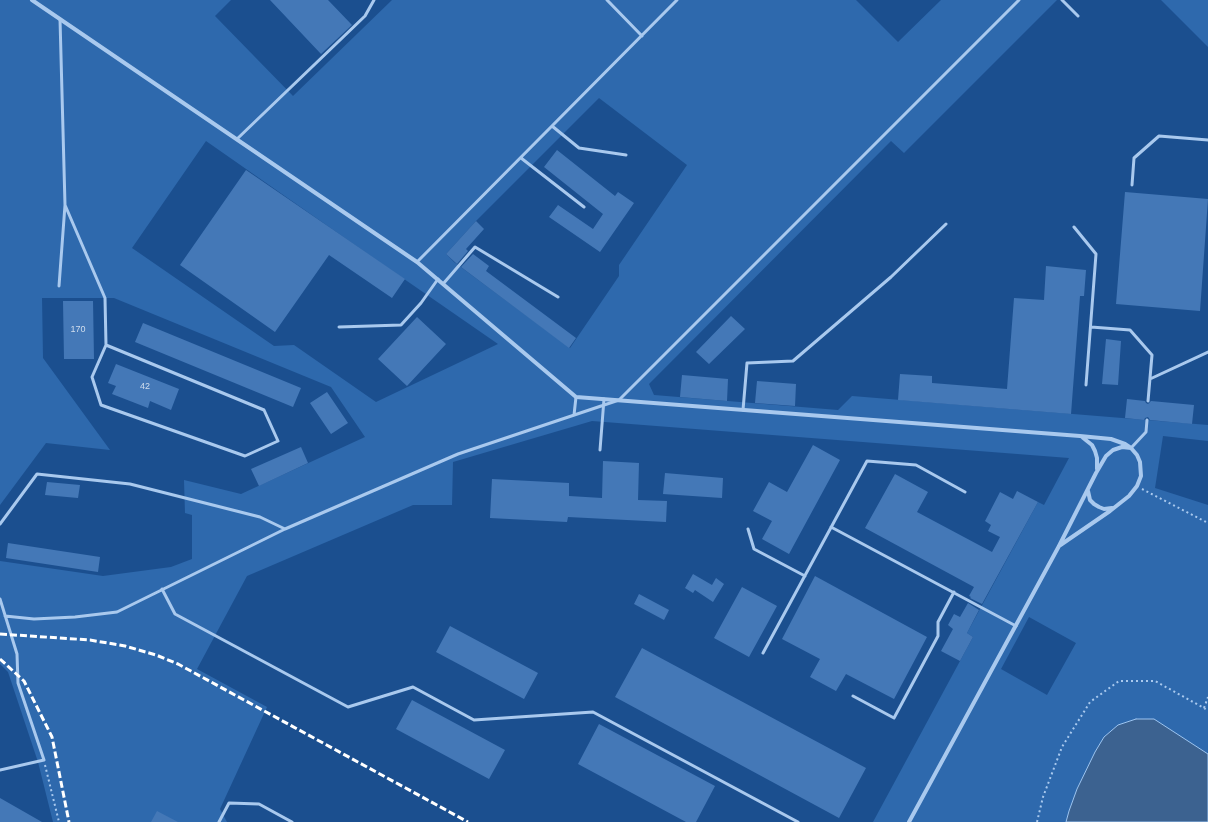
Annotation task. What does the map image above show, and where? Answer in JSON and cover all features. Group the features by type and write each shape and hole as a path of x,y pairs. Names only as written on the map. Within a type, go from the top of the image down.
{"street":[{"path":"34,1 417,262 576,397 1080,436 1111,439 1131,448 1137,455 1141,469 1141,476 1137,486 1129,496 1115,507 1059,546"},
{"path":"1080,436 1092,445 1095,451 1097,458 1096,473"},
{"path":"909,822 1016,626 1106,456 1113,450 1122,447 1131,448"},
{"path":"1088,490 1090,500 1099,508 1110,509 1115,507"}],"lane":[{"path":"237,139 365,16 374,0"},
{"path":"607,0 642,36"},
{"path":"417,262 677,0"},
{"path":"6,616 34,619 76,617 117,612 285,529 458,454 619,400 1019,0"},
{"path":"1062,0 1078,16"},
{"path":"59,286 64,205 60,19"},
{"path":"552,126 579,148 626,155"},
{"path":"1132,185 1134,158 1159,136 1208,140"},
{"path":"521,158 584,208"},
{"path":"64,205 105,298 106,345 92,377 101,405 245,456 278,441 264,410 106,345"},
{"path":"743,410 747,363 793,361 891,278 946,224"},
{"path":"1074,227 1096,254 1086,385"},
{"path":"443,284 475,247 558,297"},
{"path":"339,327 401,325 421,303 438,279"},
{"path":"1091,327 1130,330 1152,355 1148,401"},
{"path":"1150,379 1208,352"},
{"path":"574,415 576,397"},
{"path":"600,450 604,399"},
{"path":"1131,448 1146,432 1146,420"},
{"path":"763,653 867,461 916,465 965,492"},
{"path":"0,524 37,474 130,484 251,514 270,521 285,529"},
{"path":"831,527 1016,626"},
{"path":"748,529 754,549 805,576"},
{"path":"162,589 175,614 348,707 413,687 474,720 593,712 798,822"},
{"path":"853,696 894,718 938,636 938,622 954,592"},
{"path":"0,599 17,654 18,683 44,760 0,770"},
{"path":"219,822 229,803 259,804 292,822"}],"path":[{"path":"1137,486 1208,523"},
{"path":"1037,822 1043,797 1062,747 1090,702 1120,681 1155,681 1208,711"},
{"path":"1204,708 1208,697"},
{"path":"44,760 59,822"}],"shaded area":[{"path":"0,0 231,0 215,16 293,96 392,0 856,0 898,42 941,0 1057,0 904,153 891,141 649,384 654,395 838,410 852,396 1208,425 1208,441 1163,436 1155,488 1208,505 1208,822 873,822 973,637 967,633 1038,502 1044,505 1069,458 592,421 453,462 452,505 413,505 247,576 197,669 267,707 220,809 227,822 53,822 38,762 8,672 0,664 0,561 103,576 171,567 192,559 192,515 185,513 184,480 241,494 365,437 331,387 114,298 42,298 43,358 110,450 46,443 0,505","holes":["599,98 687,165 619,265 619,276 570,348 454,262 446,254 476,221","206,141 498,344 376,402 294,345 274,346 132,248","1029,617 1076,643 1047,695 1001,669"]},
{"path":"1161,0 1208,0 1208,47"},
{"path":"1136,719 1154,719 1208,754 1208,822 1066,822 1077,789 1104,737 1118,725"}],"building":[{"path":"270,0 328,0 352,25 321,54"},
{"path":"557,150 615,196 618,192 634,203 600,252 549,217 558,205 593,229 603,214 544,167"},
{"path":"246,170 405,279 392,298 329,255 275,332 180,265"},
{"path":"1125,192 1208,199 1200,311 1116,304"},
{"path":"476,221 484,229 466,249 468,251 457,264 446,254"},
{"path":"473,254 489,266 486,271 576,338 569,348 461,267"},
{"path":"1046,266 1086,270 1084,296 1080,296 1071,414 898,400 900,374 932,376 932,383 1007,389 1014,298 1044,300"},
{"path":"63,301 93,301 94,359 64,359"},
{"path":"731,316 745,329 709,364 696,352"},
{"path":"417,317 446,344 407,386 378,359"},
{"path":"143,323 301,388 293,407 135,342"},
{"path":"1106,339 1121,341 1118,385 1102,384"},
{"path":"116,364 179,389 171,410 150,401 148,408 112,394 116,386 108,383"},
{"path":"682,375 728,379 727,401 680,397"},
{"path":"757,381 796,384 795,406 755,403"},
{"path":"327,392 348,423 331,434 310,403"},
{"path":"1127,399 1145,401 1148,404 1151,401 1194,405 1192,424 1150,420 1148,417 1144,420 1125,418"},
{"path":"813,445 840,460 789,554 762,539 772,521 753,511 769,482 787,492"},
{"path":"301,447 308,463 259,486 251,469"},
{"path":"603,461 639,463 638,500 667,501 666,522 568,517 567,522 490,518 492,479 569,483 569,496 602,498"},
{"path":"665,473 723,478 722,498 663,494"},
{"path":"895,474 928,492 917,512 992,552 1000,537 988,531 991,525 985,521 1000,492 1013,499 1017,491 1038,502 982,604 969,596 974,587 865,528"},
{"path":"47,482 80,485 78,498 45,495"},
{"path":"8,543 100,557 98,572 6,558"},
{"path":"693,574 712,585 716,578 724,584 713,602 695,590 693,593 685,588"},
{"path":"815,576 927,637 894,699 846,674 836,691 810,677 820,659 782,639"},
{"path":"742,587 777,606 749,657 714,638"},
{"path":"639,594 669,610 664,620 634,604"},
{"path":"968,603 979,610 967,633 973,637 960,661 941,651 953,629 948,625 954,614 960,617"},
{"path":"450,626 538,673 524,699 436,652"},
{"path":"642,648 866,768 839,818 615,697"},
{"path":"412,700 505,750 489,779 396,729"},
{"path":"599,724 715,786 696,822 686,822 578,764"},
{"path":"0,798 42,822 0,822"},
{"path":"157,811 178,822 151,822"}],"railway":[{"path":"0,634 90,640 125,646 156,655 178,664 468,822"},
{"path":"0,659 24,681 52,737 69,822"}]}
